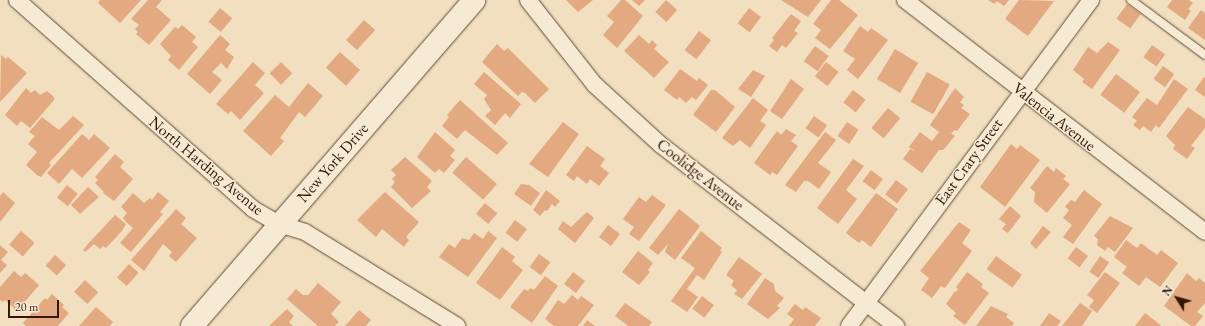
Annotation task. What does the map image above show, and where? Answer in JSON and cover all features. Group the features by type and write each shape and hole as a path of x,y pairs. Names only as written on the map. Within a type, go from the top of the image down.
{"street":[{"name":"North Harding Avenue","path":"17,0 253,209 279,224 304,232 457,326"},
{"name":"New York Drive","path":"192,326 474,0"},
{"name":"Coolidge Avenue","path":"528,0 595,85 660,145 896,326"},
{"name":"Valencia Avenue","path":"905,0 1205,232"},
{"name":"East Crary Street","path":"849,326 1021,91 1091,0"}],"lane":[{"path":"1131,0 1205,55"}],"building":[{"path":"100,0 141,0 120,23 98,3"},
{"path":"148,0 162,0 156,7 171,20 149,45 136,34 138,32 135,29 139,25 131,19"},
{"path":"566,0 593,0 578,12"},
{"path":"621,0 625,0 643,16 617,48 603,35 614,22 607,16"},
{"path":"632,0 645,0 639,6"},
{"path":"666,0 677,10 666,22 655,12"},
{"path":"781,0 821,0 808,17"},
{"path":"831,0 839,0 858,15 830,49 815,38 821,30 813,24"},
{"path":"988,0 1009,0 1004,6 997,1 994,4"},
{"path":"1019,0 1054,1 1028,36 1005,19"},
{"path":"1172,0 1189,0 1193,3 1188,9 1191,11 1185,20 1167,7"},
{"path":"1127,4 1141,14 1130,29 1116,19"},
{"path":"220,8 232,18 221,32 208,22"},
{"path":"749,8 761,17 750,32 738,23"},
{"path":"1201,10 1205,13 1205,40 1188,28"},
{"path":"791,14 801,21 794,31 798,33 786,48 782,45 777,52 769,46 774,40 772,38"},
{"path":"364,20 375,30 357,50 346,40"},
{"path":"182,25 196,37 192,42 198,47 179,70 168,60 171,56 160,44 175,27 178,29"},
{"path":"860,26 868,32 871,28 888,40 858,79 847,70 855,59 843,51"},
{"path":"699,31 711,40 697,59 685,50"},
{"path":"220,35 230,44 225,50 234,57 227,69 221,63 212,72 222,80 210,94 187,74"},
{"path":"639,35 649,44 652,40 657,45 654,49 669,62 654,78 624,51"},
{"path":"1108,42 1120,50 1092,89 1082,82 1084,79 1073,70 1088,47 1097,53"},
{"path":"497,44 504,51 508,48 549,89 535,103 525,93 522,92 518,96 482,62"},
{"path":"1152,45 1165,54 1157,66 1143,57"},
{"path":"815,46 829,56 818,71 804,61"},
{"path":"895,49 918,63 900,93 877,79"},
{"path":"340,52 360,70 346,86 326,68"},
{"path":"1,55 6,59 8,57 27,73 0,102"},
{"path":"253,62 265,73 255,85 264,93 240,120 231,111 228,114 216,104"},
{"path":"281,62 292,73 281,85 270,73"},
{"path":"826,62 839,72 828,86 815,76"},
{"path":"1163,66 1174,74 1165,87 1154,79"},
{"path":"680,69 697,81 699,78 708,85 696,100 692,97 686,103 679,97 677,100 664,90"},
{"path":"753,70 765,76 751,97 738,89"},
{"path":"484,72 521,104 510,118 505,113 495,125 485,116 491,110 484,99 487,95 474,84"},
{"path":"927,72 950,85 933,114 911,102"},
{"path":"1116,74 1140,92 1124,113 1100,95"},
{"path":"1204,77 1205,78 1205,97 1195,90"},
{"path":"791,79 804,89 782,119 770,111"},
{"path":"1174,79 1188,89 1159,128 1156,125 1151,132 1143,126 1140,130 1133,125 1137,121 1132,117 1147,98 1157,105"},
{"path":"308,83 323,96 305,117 299,112 280,138 284,141 271,156 243,131 275,95 289,107"},
{"path":"26,88 31,93 35,90 40,95 47,91 54,97 54,100 30,128 21,121 17,126 5,115"},
{"path":"955,88 964,97 960,102 964,105 961,108 970,114 957,131 955,130 951,133 955,136 943,150 939,150 922,173 903,159 910,149 916,152 909,147 920,132 932,141 939,132 930,125"},
{"path":"711,90 715,90 735,107 716,132 693,115"},
{"path":"853,90 866,100 856,112 843,103"},
{"path":"753,98 768,110 760,121 766,125 750,148 740,140 733,146 722,138"},
{"path":"460,100 508,143 497,155 465,130 457,139 442,126 449,117 447,115"},
{"path":"1188,107 1205,119 1205,128 1191,146 1195,148 1187,159 1173,149 1175,145 1166,136"},
{"path":"888,108 900,118 884,138 871,128"},
{"path":"73,116 84,125 49,163 51,165 41,177 37,175 26,165 37,152 28,144 35,136 29,132 42,117 59,130"},
{"path":"814,116 827,125 819,137 805,128"},
{"path":"563,122 579,134 548,177 529,164"},
{"path":"847,122 859,130 849,144 837,136"},
{"path":"786,129 796,135 791,141 798,146 777,175 772,172 770,175 754,163 777,131 781,135"},
{"path":"435,132 455,150 450,156 455,160 444,173 439,169 435,173 417,157"},
{"path":"825,132 836,140 818,163 831,172 819,189 808,181 804,181 796,192 785,185"},
{"path":"82,134 89,140 94,134 110,148 82,178 72,169 59,184 47,173"},
{"path":"1011,144 1017,149 1020,145 1040,160 1005,207 980,187"},
{"path":"587,146 605,159 600,166 609,173 599,186 590,179 587,184 577,176 574,181 566,175"},
{"path":"115,154 124,162 120,167 133,179 114,201 103,193 104,192 95,183 98,180 95,177"},
{"path":"405,157 432,181 427,187 431,191 412,208 391,187 395,182 392,179 396,175 391,170"},
{"path":"466,157 497,184 483,200 452,173"},
{"path":"853,159 864,166 846,190 857,199 838,224 817,208"},
{"path":"1047,166 1054,172 1056,168 1066,176 1063,179 1070,184 1047,213 1034,202 1035,192 1030,188"},
{"path":"871,170 883,179 875,190 863,181"},
{"path":"896,180 908,189 897,203 885,194"},
{"path":"521,184 529,185 540,193 531,206 514,194"},
{"path":"67,185 78,194 68,206 57,197"},
{"path":"88,187 99,197 80,214 71,205"},
{"path":"546,190 560,201 555,207 552,204 547,211 545,210 540,216 533,210"},
{"path":"1084,190 1102,204 1073,244 1063,237 1072,225 1063,218 1069,210 1065,207 1071,200 1075,202"},
{"path":"3,192 15,203 0,222 0,196"},
{"path":"158,192 169,201 160,212 163,214 131,252 120,243 133,228 123,218 127,213 121,207 133,193 144,203 150,198 152,200"},
{"path":"385,192 419,222 406,237 409,240 404,247 382,229 376,237 357,220"},
{"path":"876,193 898,209 871,247 862,240 859,243 846,233"},
{"path":"652,195 666,205 639,241 629,234 634,227 623,219 639,197 646,202"},
{"path":"485,203 497,213 488,224 476,214"},
{"path":"1010,206 1021,216 1008,233 1002,229 1006,224 999,219"},
{"path":"176,209 186,218 181,224 197,238 176,262 169,256 172,252 163,244 144,271 131,260"},
{"path":"679,209 700,226 675,260 665,252 668,244 658,255 649,248"},
{"path":"587,212 594,218 575,243 558,229 563,221 571,227"},
{"path":"115,215 126,224 122,231 106,248 103,246 100,249 94,244 85,252 83,250"},
{"path":"1110,216 1133,228 1115,252 1108,247 1105,251 1097,245 1098,239 1094,236"},
{"path":"515,220 527,229 517,242 505,233"},
{"path":"959,222 971,230 962,243 972,251 945,288 941,286 932,298 921,290 929,278 920,271"},
{"path":"608,225 620,234 611,246 599,237"},
{"path":"1043,226 1051,232 1036,249 1030,243"},
{"path":"21,231 35,243 23,256 9,245"},
{"path":"488,231 497,238 468,277 439,257 449,244 455,248 462,238 469,240 474,233 483,239"},
{"path":"701,231 722,248 720,251 722,252 704,280 697,275 687,289 698,297 687,312 671,301 695,268 681,258"},
{"path":"1126,240 1137,248 1141,243 1157,255 1161,250 1178,263 1160,287 1146,277 1139,286 1122,273 1127,267 1114,257"},
{"path":"0,245 8,252 1,260 7,265 0,273"},
{"path":"502,247 515,257 512,261 523,270 500,300 476,283"},
{"path":"1076,247 1088,256 1080,267 1068,258"},
{"path":"638,251 653,263 648,270 650,272 639,285 622,272"},
{"path":"539,254 550,262 541,275 530,267"},
{"path":"55,255 66,265 57,275 46,265"},
{"path":"996,256 1022,275 1012,288 987,269"},
{"path":"1100,256 1109,262 1098,278 1089,272"},
{"path":"739,257 762,274 742,299 734,294 737,290 731,285 734,281 726,275"},
{"path":"129,264 139,273 127,286 117,277"},
{"path":"14,271 21,277 25,273 39,285 17,311 5,300 3,302 0,300 0,287"},
{"path":"573,272 585,281 576,293 564,284"},
{"path":"967,272 983,284 981,287 989,293 965,325 953,316 956,313 946,304 958,289 956,287"},
{"path":"1105,272 1120,283 1097,313 1089,307 1094,300 1087,295"},
{"path":"1187,273 1196,281 1199,278 1205,283 1205,303 1197,312 1203,316 1195,326 1191,326 1164,306"},
{"path":"545,276 558,286 532,323 510,307 524,289 528,291 530,288 534,290"},
{"path":"765,278 774,284 775,291 784,298 777,306 780,308 768,319 747,304"},
{"path":"85,280 98,292 87,304 74,292"},
{"path":"318,283 341,302 331,314 339,322 335,326 318,326 287,299 296,289 303,295 308,295"},
{"path":"52,294 64,305 62,307 69,313 58,326 26,326 23,323 45,298 47,300"},
{"path":"572,295 578,300 581,296 594,305 578,326 554,326 545,319 558,300 564,304"},
{"path":"702,296 714,305 704,318 692,309"},
{"path":"625,303 652,322 649,326 628,326 615,316"},
{"path":"1080,303 1092,311 1082,326 1062,326"},
{"path":"795,304 803,310 805,307 821,318 815,326 789,326 794,319 787,314"},
{"path":"991,306 1008,314 1006,317 1014,323 1012,326 976,326"},
{"path":"96,307 113,322 110,326 79,326"},
{"path":"287,309 294,316 289,322 293,326 269,326"},
{"path":"359,310 371,320 366,326 345,326"},
{"path":"1049,313 1061,321 1057,326 1040,326"},
{"path":"1145,313 1158,323 1161,326 1135,326"},
{"path":"587,320 595,326 583,326"}]}
